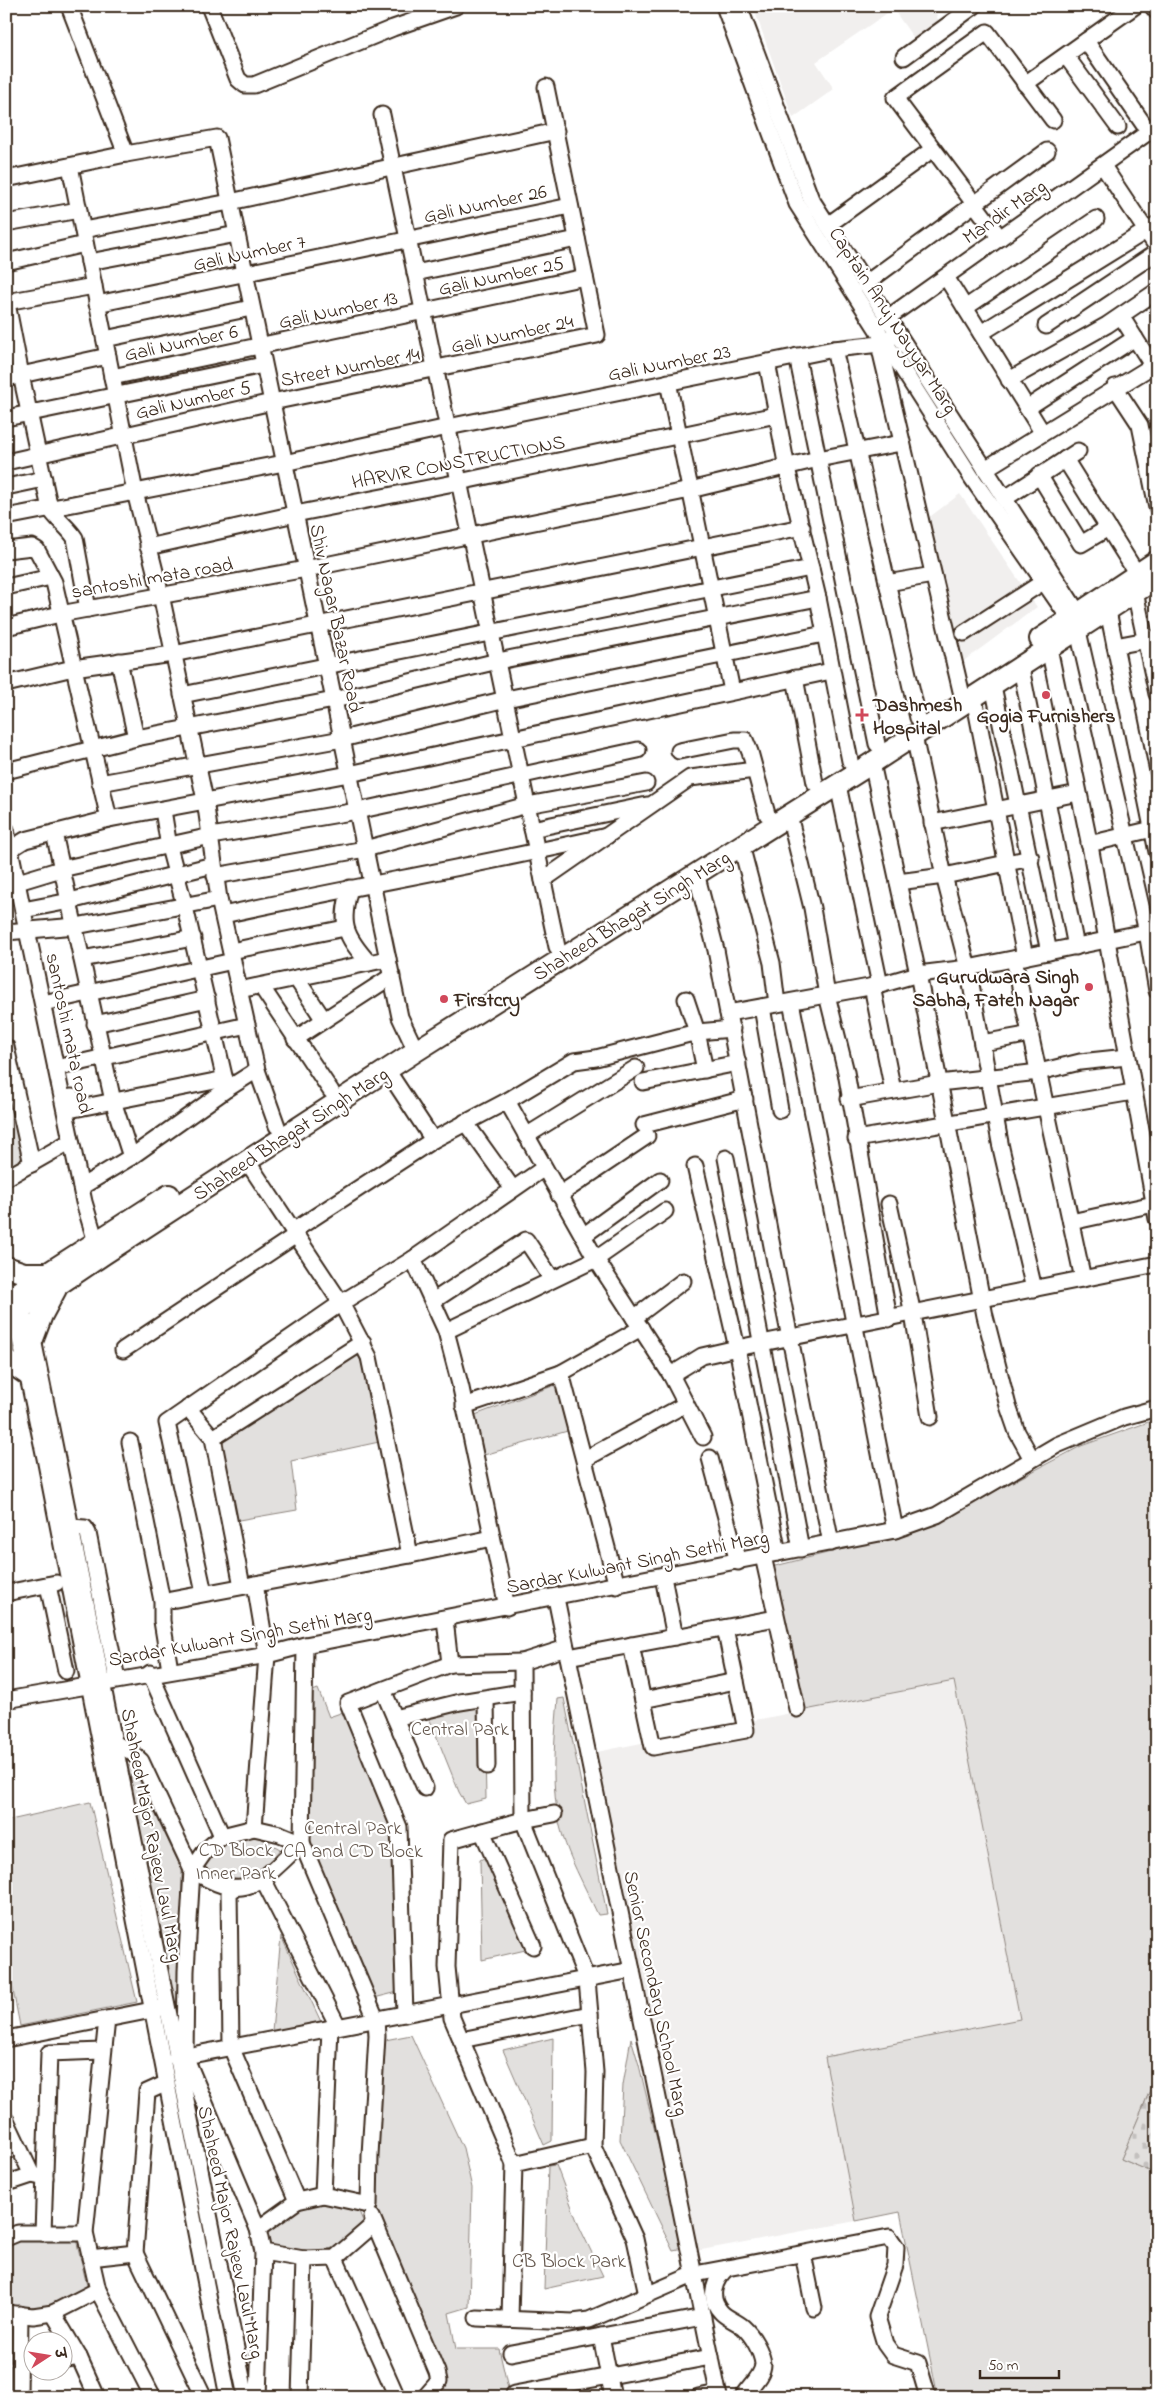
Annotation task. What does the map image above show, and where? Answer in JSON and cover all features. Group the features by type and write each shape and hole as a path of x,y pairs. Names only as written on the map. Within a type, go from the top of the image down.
{"main road":[{"name":"Shaheed Bhagat Singh Marg","path":"967,694 993,686 1049,648 1078,622 1108,611 1157,561"},
{"name":"Shaheed Bhagat Singh Marg","path":"52,1280 96,1242 331,1091 413,1046 838,785 874,754 1136,584 1157,578"},
{"name":"Shaheed Bhagat Singh Marg","path":"9,1306 52,1280 104,1254 387,1070 413,1046 557,947 850,761 874,754"},
{"path":"6,1267 52,1280 34,1340"},
{"path":"6,1360 28,1375"}],"street":[{"path":"6,179 126,154 69,6"},
{"path":"211,7 238,79 245,85 254,85 393,28 456,6"},
{"name":"Captain Anuj Nayyar Marg","path":"724,6 738,23 811,199 888,319 887,343 1043,582 1078,622"},
{"name":"Captain Anuj Nayyar Marg","path":"739,6 738,23 797,204 874,327 984,469 1078,622"},
{"path":"904,57 974,6"},
{"path":"1025,84 1135,6"},
{"path":"1152,6 1157,12"},
{"path":"1000,238 895,98 987,32 1053,120"},
{"path":"1086,41 1153,129"},
{"path":"1066,56 1118,127"},
{"path":"546,87 585,277"},
{"path":"382,115 425,312 557,947"},
{"name":"Mandir Marg","path":"874,327 888,319 1153,129"},
{"path":"6,262 84,237 230,202 393,165 556,132"},
{"name":"Shiv Nagar Bazar Road","path":"126,154 217,138 400,1017 413,1046"},
{"path":"828,225 933,148"},
{"path":"865,284 1047,151"},
{"path":"70,166 135,492 161,595 205,800 219,899 257,1070 277,1126"},
{"path":"1103,166 1151,227 1157,247"},
{"name":"Gali Number 26","path":"408,239 570,206"},
{"path":"6,223 79,210"},
{"path":"965,308 1096,219"},
{"path":"981,332 1151,227"},
{"path":"89,262 237,234"},
{"name":"Gali Number 7","path":"97,304 408,239"},
{"path":"415,273 577,239"},
{"path":"1046,326 1157,252"},
{"name":"Gali Number 25","path":"425,312 585,277"},
{"name":"Gali Number 24","path":"436,370 597,335 585,277"},
{"path":"946,277 1042,432"},
{"path":"88,609 74,538 69,528 50,509 30,414 14,376 6,300 94,286"},
{"path":"1009,380 1121,316 1157,292"},
{"path":"105,339 251,308"},
{"name":"Gali Number 13","path":"259,346 425,312"},
{"path":"984,469 1155,364 1121,316"},
{"path":"1027,408 1135,338"},
{"path":"887,343 901,443 933,575 967,694 996,811 1006,863 1031,1034 1083,1279"},
{"name":"Gali Number 23","path":"6,517 284,463 448,427 797,356 834,349 887,343"},
{"name":"Gali Number 6","path":"112,377 259,346"},
{"path":"834,349 888,584 916,727 932,823 968,968 1001,1148 1034,1289"},
{"path":"14,376 108,356"},
{"path":"797,356 898,882 982,1300 1008,1406 1018,1432 1032,1459"},
{"path":"767,362 787,468 818,598 850,761"},
{"path":"6,418 263,365"},
{"name":"Street Number 14","path":"272,402 436,370"},
{"path":"668,382 710,587 726,654 732,691"},
{"path":"1116,387 1140,425 1157,508"},
{"name":"Gali Number 5","path":"6,462 272,402"},
{"name":"HARVIR CONSTRUCTIONS","path":"148,547 295,514 459,482 678,434 776,415"},
{"name":"santoshi mata road","path":"6,627 60,614 306,568 690,490 818,459 858,453 901,443"},
{"path":"1004,499 1072,455 1136,584 1151,639 1157,694"},
{"path":"1039,476 1081,544 1108,528"},
{"path":"6,487 44,479"},
{"path":"6,684 73,668 173,654 802,527"},
{"path":"6,550 32,547 36,550 56,590 91,748 109,819"},
{"path":"182,695 491,631 811,568"},
{"path":"888,584 933,575"},
{"path":"6,587 51,577"},
{"path":"964,633 1043,582"},
{"path":"6,771 136,738 334,700 498,661 818,598"},
{"path":"1108,611 1154,828 1157,852"},
{"path":"1078,622 1125,836 1152,931 1157,991"},
{"path":"100,783 342,739 506,699 824,634"},
{"path":"1114,646 1151,639"},
{"path":"1049,648 1089,844 1133,1092 1151,1151 1155,1212 1071,1222"},
{"path":"120,661 136,738"},
{"path":"1021,668 1076,947"},
{"path":"9,852 25,840 109,819 349,774 831,671"},
{"path":"795,678 815,783"},
{"path":"993,686 1049,952"},
{"path":"679,751 734,740 745,740 748,743 767,814"},
{"path":"18,882 61,869 169,847 211,836 357,811 521,777 638,750"},
{"path":"542,880 690,778 755,770"},
{"path":"17,902 70,901 177,874 214,871 365,849 527,805 646,784"},
{"path":"838,785 876,986 893,1092"},
{"path":"932,823 1078,793"},
{"path":"532,829 653,804"},
{"path":"163,810 169,847 193,938 226,1084"},
{"path":"788,816 812,908 827,995 846,1072 849,1099 889,1318"},
{"path":"1089,844 1154,828"},
{"name":"santoshi mata road","path":"6,830 9,852 18,882 17,902 28,931 81,1188 96,1242"},
{"path":"54,833 76,926 95,1024 105,1057 113,1101 131,1157"},
{"path":"223,915 537,852 607,836"},
{"path":"741,845 784,1003 854,1324 895,1530"},
{"path":"898,882 944,876 1030,858"},
{"path":"696,873 716,950 732,1029 831,1543"},
{"path":"350,888 344,913 345,928 354,946 369,963"},
{"path":"6,932 76,926 185,907 219,899"},
{"path":"43,1002 200,969 232,956 345,928"},
{"path":"728,1013 876,986 918,974 968,968 1152,931"},
{"path":"82,959 193,938"},
{"path":"240,990 388,959"},
{"path":"295,1038 392,976"},
{"path":"296,978 324,1020"},
{"path":"261,986 331,1091"},
{"path":"95,1024 207,999"},
{"path":"686,1000 697,1032 705,1070"},
{"path":"762,1007 780,1110"},
{"path":"56,1068 247,1025"},
{"path":"123,1350 433,1140 507,1101 574,1060 596,1058 697,1032 732,1029"},
{"path":"982,1043 1031,1034"},
{"path":"6,1046 32,1164"},
{"path":"849,1099 939,1083 1039,1072 1080,1062 1127,1057"},
{"path":"643,1082 738,1063"},
{"path":"526,1136 636,1068"},
{"path":"81,1188 131,1157 226,1084 257,1070"},
{"path":"387,1070 433,1140"},
{"path":"63,1099 72,1097 74,1109 113,1101 226,1084"},
{"path":"856,1139 1047,1105 1133,1092"},
{"path":"559,1195 646,1130 745,1099"},
{"path":"507,1101 596,1259 671,1376 703,1437"},
{"path":"465,1122 513,1189"},
{"path":"6,1178 72,1141"},
{"path":"726,1158 801,1549"},
{"path":"247,1161 341,1303 363,1342 369,1357 410,1554"},
{"path":"695,1166 736,1348 778,1553"},
{"path":"204,1593 166,1422 341,1303 413,1259 544,1168"},
{"path":"583,1236 660,1180"},
{"path":"889,1204 913,1314 930,1417"},
{"path":"446,1331 596,1259 665,1211"},
{"path":"433,1301 526,1240 552,1279"},
{"path":"413,1259 446,1331 507,1607"},
{"path":"671,1376 702,1356 736,1348 1157,1264"},
{"path":"464,1406 561,1373 638,1323 683,1281"},
{"name":"Shaheed Major Rajeev Laul Marg","path":"9,1306 34,1340 71,1527 95,1683 159,2008 174,2058 246,2397"},
{"name":"Shaheed Major Rajeev Laul Marg","path":"9,1306 20,1339 28,1375 68,1581 95,1683 116,1744 159,2008"},
{"path":"213,1438 363,1342"},
{"path":"561,1373 617,1586"},
{"path":"585,1459 686,1404"},
{"path":"188,1408 213,1438 248,1585 267,1655 254,1828"},
{"name":"Sardar Kulwant Singh Sethi Marg","path":"6,1700 150,1673 267,1655 305,1645 556,1598 895,1530 937,1515 1057,1445 1124,1418 1157,1408"},
{"path":"130,1442 162,1601 162,1621 170,1670"},
{"path":"710,1458 738,1562"},
{"path":"71,1527 85,1528 88,1533 117,1679"},
{"path":"171,1600 492,1538"},
{"path":"763,1556 797,1709"},
{"path":"663,1576 675,1637"},
{"path":"6,1593 68,1581"},
{"path":"48,1585 66,1671"},
{"name":"Senior Secondary School Marg","path":"556,1598 719,2395"},
{"path":"405,2014 400,1827 348,1703 450,1664 522,1662 567,1652 631,1645 776,1618"},
{"path":"445,1619 450,1664"},
{"path":"631,1645 653,1747 746,1730 725,1628"},
{"path":"305,1645 302,1843 376,2019 378,2036 370,2155 369,2205 373,2225 437,2372 439,2381 425,2397"},
{"path":"522,1662 523,1820 587,1980 595,2072 593,2146 635,2239 647,2294"},
{"path":"150,1673 222,1836"},
{"path":"643,1700 736,1681"},
{"path":"383,1690 425,1788"},
{"path":"395,1718 460,1702 522,1692"},
{"path":"486,1699 487,1766"},
{"path":"116,1744 130,1750 141,1761 192,1870 186,1971 174,2058 258,2229 263,2252 258,2397"},
{"path":"510,2319 514,2164 452,2018 447,1967 451,1840 523,1820 554,1814"},
{"path":"192,1870 206,1850 222,1836 254,1828 280,1834 302,1843"},
{"path":"482,1831 533,1946"},
{"path":"192,1870 229,1889 246,1887 263,1879 302,1843"},
{"path":"263,1879 334,2027 323,2195"},
{"path":"229,1889 231,2047 297,2201"},
{"path":"174,2058 632,1970"},
{"path":"6,2039 159,2008"},
{"path":"461,2040 590,2014"},
{"path":"107,2019 102,2051 85,2233 98,2290 153,2397"},
{"path":"43,2233 38,2176 49,2053 102,2051"},
{"name":"Shaheed Major Rajeev Laul Marg","path":"174,2058 167,2083 228,2397"},
{"path":"167,2083 147,2092 135,2253 204,2397"},
{"path":"6,2120 38,2176"},
{"path":"514,2164 593,2146"},
{"path":"14,2181 38,2176"},
{"path":"258,2229 297,2201 323,2195 369,2205"},
{"path":"263,2252 304,2259 335,2258 373,2225"},
{"path":"8,2233 85,2233"},
{"path":"477,2318 573,2322 589,2320 694,2274 889,2237 896,2247 896,2265 877,2317 885,2344 893,2355 918,2363 928,2397"},
{"path":"90,2258 135,2253"},
{"path":"803,2254 814,2308"},
{"path":"335,2258 397,2397"},
{"path":"300,2397 304,2259"},
{"path":"727,2268 717,2278 713,2294 720,2311 744,2328 753,2340 762,2364 761,2374 743,2397"},
{"path":"22,2344 13,2314 34,2316 53,2313 98,2290"},
{"path":"53,2313 79,2357 97,2397"},
{"path":"511,2354 703,2317"},
{"path":"601,2336 613,2397"},
{"path":"72,2358 79,2357"},
{"path":"514,2394 711,2358"},
{"path":"19,2397 22,2380"},
{"path":"698,2397 719,2395"}],"shaded area":[{"path":"753,6 934,6 939,23 915,40 893,9 816,62 834,89 793,118"},
{"path":"960,494 1037,607 946,674 919,525"},
{"path":"954,1680 1020,2019 826,2057 856,2221 696,2251 597,1752"}],"green space":[{"path":"6,1075 25,1156 6,1169"},
{"path":"356,1352 366,1371 379,1442 291,1461 297,1510 233,1521 213,1440"},
{"path":"558,1384 571,1430 484,1455 475,1415"},
{"path":"1157,1419 1157,2074 1121,2159 1157,2174 1157,2389 1112,2397 938,2397 900,2212 856,2221 825,2057 1020,2019 954,1681 795,1712 767,1568 923,1529 1081,1446"},
{"name":"Central Park CA and CD Block","path":"318,1689 329,1717 349,1710 402,1825 402,1991 370,1999 300,1843 307,1693"},
{"path":"564,1698 607,1914 598,1915 563,1838 557,1811 554,1755 558,1699"},
{"name":"Central Park","path":"484,1701 486,1799 466,1804 459,1792 428,1715"},
{"path":"125,1763 134,1769 182,1870 181,2003 173,2001"},
{"path":"90,1802 137,2002 20,2026 6,1954 6,1821"},
{"name":"CD Block Inner Park","path":"255,1835 280,1849 259,1877 231,1884 203,1868 214,1851 223,1843"},
{"path":"488,1856 534,1948 482,1960 480,1860"},
{"path":"281,1936 322,2024 272,2031"},
{"path":"411,2035 463,2148 472,2188 469,2307 449,2313 456,2349 499,2349 510,2397 434,2397 444,2375 378,2220 375,2199 385,2040"},
{"path":"553,2038 552,2141 544,2145 503,2050"},
{"path":"631,2038 683,2248 673,2250 620,2140 623,2085"},
{"path":"1157,2074 1157,2174 1121,2159"},
{"name":"CB Block Park","path":"556,2165 579,2226 603,2276 544,2289 548,2166"},
{"path":"317,2203 358,2209 363,2221 356,2231 333,2248 287,2257 272,2250 263,2237 273,2223 286,2214"},
{"path":"20,2238 76,2239 88,2290 52,2308 32,2313 6,2308 6,2244"}],"place":[{"name":"Gogia Furnishers","path":"1046,695"},
{"name":"Dashmesh Hospital","path":"862,715"},
{"name":"Gurudwara Singh Sabha, Fateh Nagar","path":"1089,987"},
{"name":"Firstcry","path":"444,999"}]}
